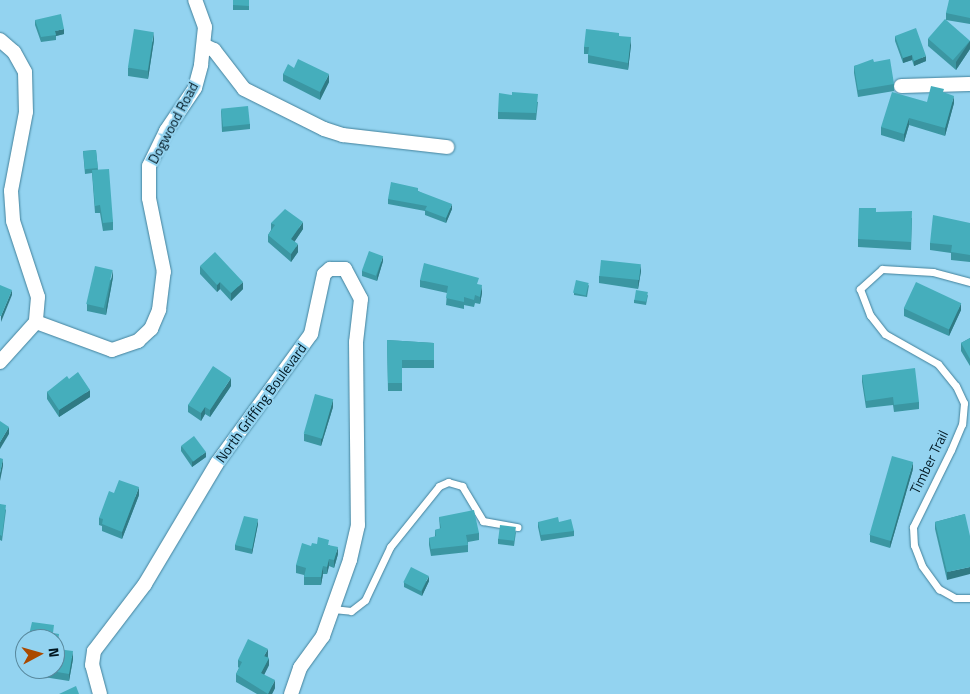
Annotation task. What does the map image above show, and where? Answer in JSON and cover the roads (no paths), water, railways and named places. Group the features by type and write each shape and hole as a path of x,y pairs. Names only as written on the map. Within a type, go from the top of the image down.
{"street":[{"name":"Dogwood Road","path":"36,322 112,350 138,341 151,329 160,310 164,272 149,198 149,166 195,88 206,46 205,27 194,0"},
{"path":"0,40 14,52 24,72 26,112 10,191 13,221 38,297 36,322 0,362"},
{"path":"206,46 214,50 244,89 324,129 343,135 447,147"},
{"path":"901,86 970,84"},
{"name":"North Griffing Boulevard","path":"100,694 92,665 94,651 146,584 217,463 311,334 324,274 330,269 345,269 361,299 356,342 358,525 350,560 323,636 300,668 291,694"}],"lane":[{"name":"Timber Trail","path":"970,282 933,272 882,269 860,289 870,315 885,334 938,364 956,386 964,404 954,441 913,527 914,546 922,566 939,589 955,598 970,598"},
{"path":"332,609 351,611 365,600 390,547 439,486 448,482 462,486 483,521 517,527"}]}
